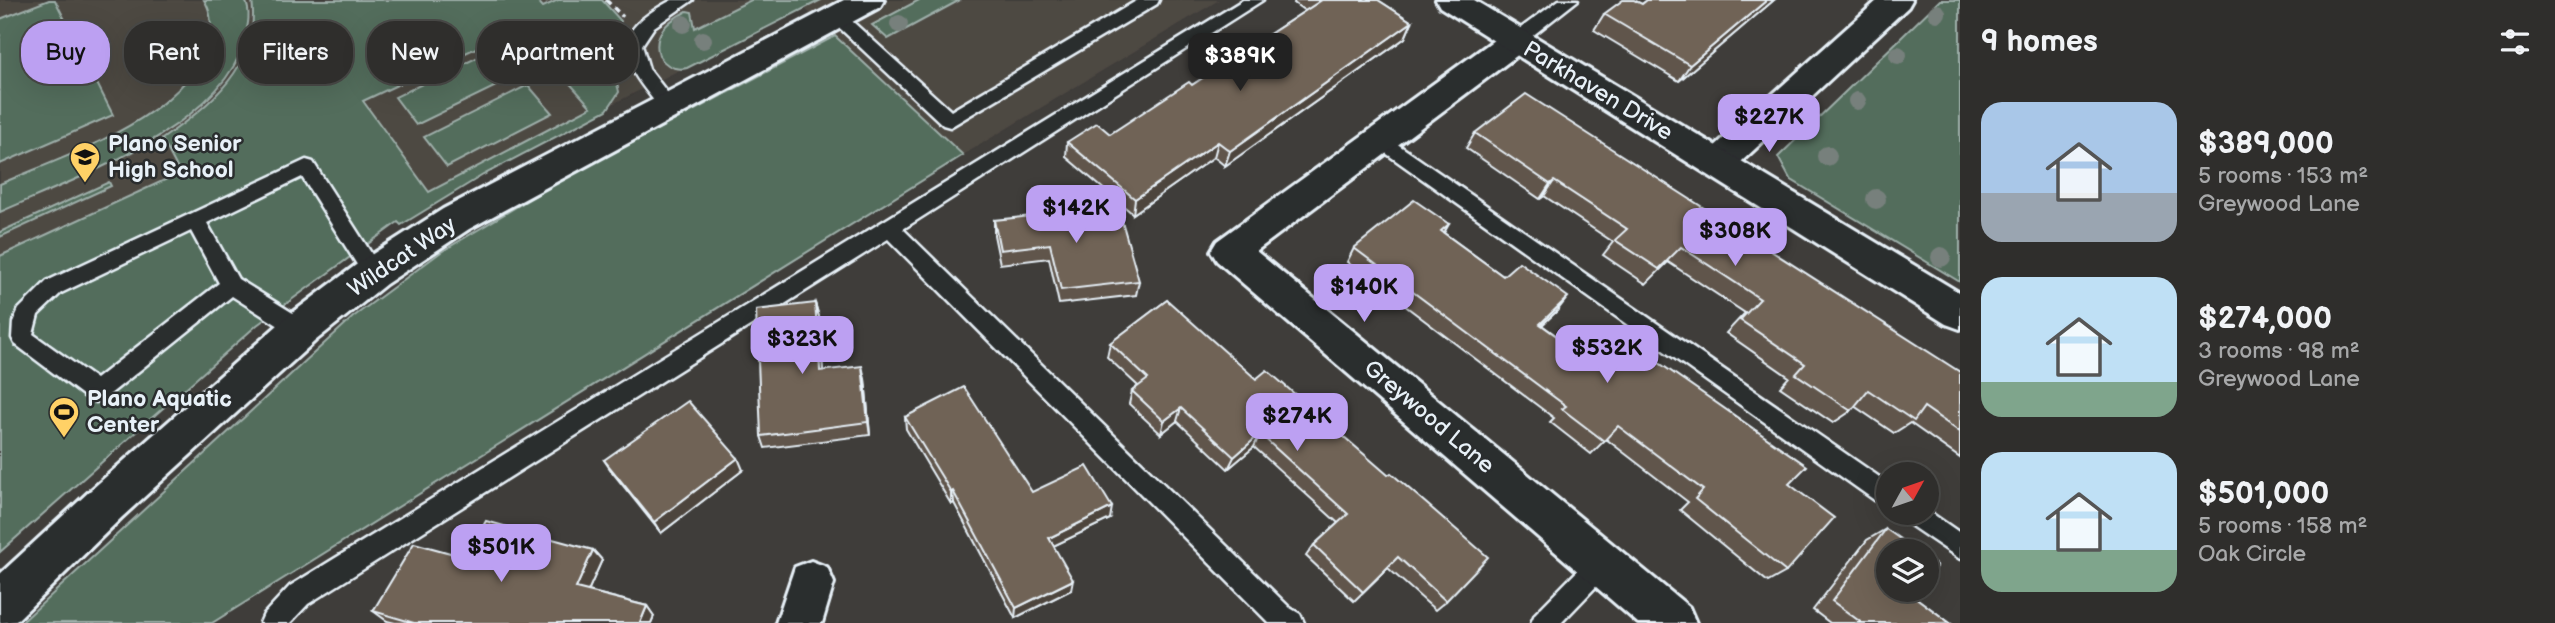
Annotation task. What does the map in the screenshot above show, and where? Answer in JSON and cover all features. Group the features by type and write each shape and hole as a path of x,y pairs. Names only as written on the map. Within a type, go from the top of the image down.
{"street":[{"name":"Parkhaven Drive","path":"1451,0 1960,313"},
{"path":"1717,164 1897,0"},
{"name":"Wildcat Way","path":"0,606 106,504 301,329 373,273 456,219 853,8"},
{"name":"Greywood Lane","path":"1516,40 1230,251 1673,623"}],"lane":[{"path":"668,105 644,78 632,51 637,31 662,11 685,0"},
{"path":"853,8 950,120 1151,0"},
{"path":"273,623 299,595 1255,0"},
{"path":"1516,40 1570,0"},
{"path":"1380,139 1876,488"},
{"path":"231,285 96,392 23,338 21,326 28,310 54,287 306,167 373,273"},
{"path":"195,220 231,285 301,329"},
{"path":"891,229 1281,617 1291,623"},
{"path":"1929,525 1960,547"},
{"path":"1544,623 1602,562"}],"path":[{"path":"606,0 625,21"}],"shaded area":[{"path":"0,0 1219,0 963,155 803,7 489,167 409,212 0,262"}],"green space":[{"path":"55,0 66,21 21,21 21,84 97,84 113,115 0,164 0,19"},
{"path":"204,0 245,0 247,5 248,21 238,21 238,55 224,80 224,21 210,21"},
{"name":"Plano Aquatic Center","path":"252,0 537,0 543,7 558,0 602,0 621,21 477,21 477,48 463,54 463,21 367,21 367,84 399,84 363,101 429,192 591,107 570,84 616,84 619,92 607,110 483,175 401,225 398,222 257,325 0,552 0,256 180,173 162,139 214,97 238,67 238,84 353,84 353,21 253,21"},
{"path":"751,0 821,0 687,68 671,67 659,56 657,48 660,34 680,15 687,11 692,12 695,28"},
{"path":"919,0 960,0 888,39 872,25"},
{"path":"1940,0 1960,0 1960,282 1790,179 1778,157"},
{"path":"835,36 963,155 212,623 21,623 353,317 441,252 556,183"},
{"path":"477,58 477,84 500,84 416,125 395,97 422,84 463,84 463,64"},
{"path":"183,84 220,84 176,125 141,147 66,184 0,212 0,184 91,146 153,110"},
{"path":"528,85 552,113 447,167 424,137"},
{"path":"109,182 111,186 0,237 0,232"}],"building":[{"path":"1318,0 1378,0 1412,22 1230,151 1218,142 1135,199 1067,142 1097,123 1110,134 1189,82 1192,85 1320,1"},
{"path":"1623,0 1634,0 1642,4 1647,0 1767,0 1690,65 1604,14"},
{"path":"1526,94 1960,372 1960,432 1924,407 1914,421 1868,390 1851,411 1796,374 1805,364 1740,320 1760,299 1681,247 1659,269 1615,240 1627,229 1554,181 1550,184 1475,133"},
{"path":"1414,200 1449,224 1441,231 1503,276 1519,262 1568,297 1540,324 1602,369 1629,342 1807,466 1789,484 1834,518 1786,572 1695,499 1703,490 1618,426 1604,441 1562,409 1566,406 1354,248"},
{"path":"1118,207 1139,281 1061,290 1050,244 1000,250 994,220"},
{"path":"1167,300 1256,379 1267,370 1488,557 1446,601 1398,557 1363,592 1314,545 1348,514 1260,434 1234,457 1181,408 1164,421 1132,391 1148,379 1110,343"},
{"path":"815,303 820,371 862,366 868,422 761,436 756,310"},
{"path":"964,387 1032,492 1087,466 1112,507 1049,538 1073,580 1016,608 953,491 951,492 905,417"},
{"path":"688,401 738,458 654,522 604,460"},
{"path":"486,521 593,550 576,588 647,606 640,623 414,623 373,611 414,543 465,557"},
{"path":"1886,529 1900,539 1878,539"},
{"path":"1876,542 1876,602 1922,602 1950,623 1862,623 1832,601"}],"place":[{"name":"Plano Senior High School","path":"85,184"},
{"name":"Plano Aquatic Center","path":"64,439"}]}
